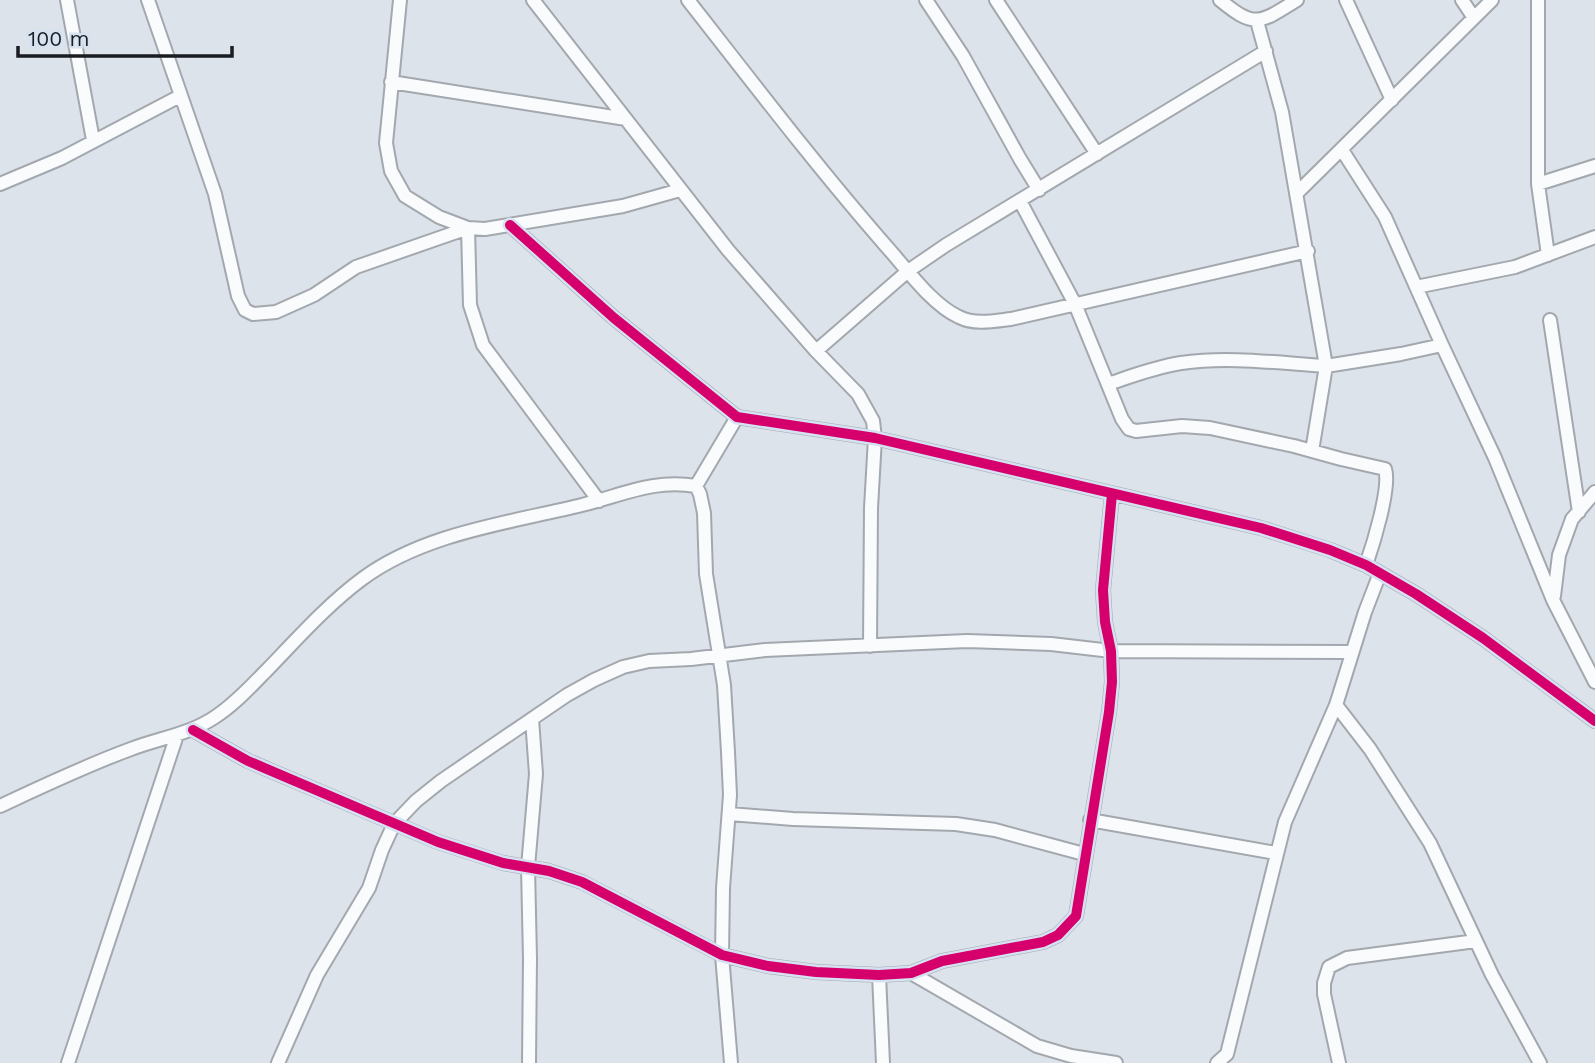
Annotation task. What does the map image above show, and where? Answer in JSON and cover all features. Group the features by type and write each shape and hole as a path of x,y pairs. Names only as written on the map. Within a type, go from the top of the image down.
{"street":[{"path":"67,0 93,140"},
{"path":"148,0 215,194 238,296 248,313 267,315 286,309 314,295 356,267 468,228"},
{"path":"400,0 386,143 391,171 397,183 405,196 418,205 468,228 485,229 623,205 680,190"},
{"path":"533,0 680,190 816,351 858,394 873,421 875,438 871,508 870,646"},
{"path":"688,0 821,169 908,271 949,312 967,320 990,322 1011,319 1308,251"},
{"path":"926,0 964,56 1039,190"},
{"path":"996,0 1097,153"},
{"path":"1220,0 1238,15 1257,21 1297,0"},
{"path":"1346,0 1392,100"},
{"path":"1462,0 1474,18"},
{"path":"1297,193 1492,0"},
{"path":"1538,0 1538,184 1548,255"},
{"path":"1257,21 1282,112 1326,366 1312,451"},
{"path":"816,351 908,271 1266,51"},
{"path":"391,82 626,119"},
{"path":"0,184 62,158 180,96"},
{"path":"1342,150 1385,217 1495,458 1553,600 1595,682"},
{"path":"1538,184 1595,166"},
{"path":"1020,201 1075,304 1122,419 1129,429 1196,426 1386,470 1376,532 1366,565"},
{"path":"510,225 614,318 737,417 875,438 1261,528 1330,550 1380,573 1483,638 1595,721"},
{"path":"468,228 470,305 483,345 599,501"},
{"path":"1416,287 1515,267 1595,237"},
{"path":"1550,320 1579,512"},
{"path":"1108,384 1151,369 1209,361 1240,360 1326,366 1442,345"},
{"path":"696,486 737,417"},
{"path":"0,806 133,748 193,730 237,701 337,599 385,565 424,546 459,534 599,501 647,485 664,483 696,486"},
{"path":"696,486 704,513 706,574 724,685 729,814 723,888 722,955 731,1063"},
{"path":"1553,600 1559,555 1572,519 1595,492"},
{"path":"193,730 248,761 394,824 466,852 549,871 582,882 722,955 768,966 816,972 879,975 911,973 942,961 1043,942 1058,935 1076,916 1109,712 1111,651 1105,622 1103,590 1112,494"},
{"path":"1217,1063 1227,1054 1248,977 1276,853 1296,792 1336,705 1380,573"},
{"path":"278,1063 317,975 369,888 394,824 441,781 594,680 623,667 649,661 719,657 765,650 1006,641 1111,651 1352,652"},
{"path":"1336,705 1370,749 1430,843 1476,941 1540,1063"},
{"path":"529,1063 528,867 536,774 532,719"},
{"path":"68,1063 177,735"},
{"path":"729,814 793,819 956,824 995,830 1084,854"},
{"path":"1090,820 1276,853"},
{"path":"1339,1063 1324,994 1329,967 1347,958 1476,941"},
{"path":"911,973 1037,1046 1071,1056 1116,1063"},
{"path":"879,975 883,1063"}],"cycle path":[{"path":"510,225 614,318 737,417 875,438 1261,528 1330,550 1366,565 1416,594 1483,638 1595,721"},
{"path":"193,730 248,761 438,842 503,863 549,871 582,882 722,955 768,966 816,972 879,975 911,973 942,961 1043,942 1058,935 1076,916 1109,712 1111,651 1105,622 1103,590 1112,494"}]}
